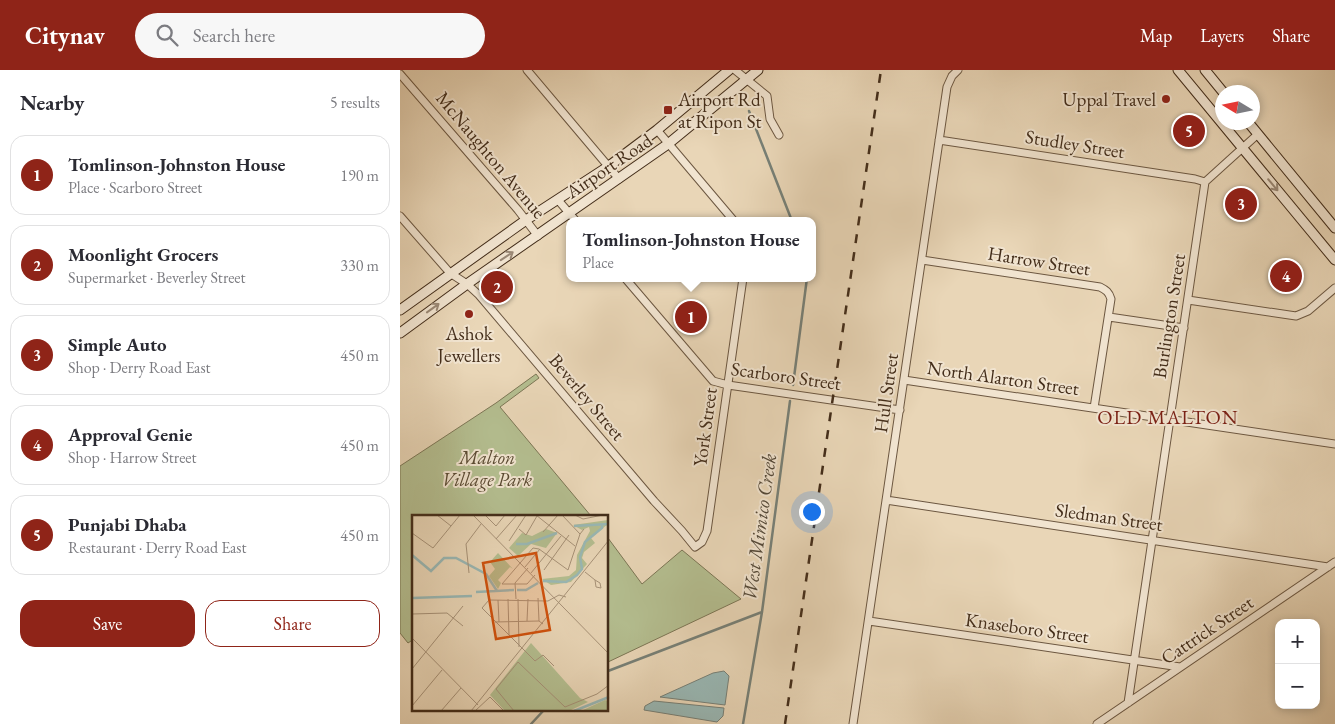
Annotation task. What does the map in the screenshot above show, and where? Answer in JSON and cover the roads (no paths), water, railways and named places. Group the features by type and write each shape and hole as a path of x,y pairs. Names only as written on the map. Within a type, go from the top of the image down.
{"main road":[{"name":"Airport Road","path":"400,310 526,220 609,166 657,130 729,70"},
{"name":"Airport Road","path":"400,333 668,144 758,70"},
{"path":"1178,70 1335,260"},
{"path":"1205,70 1217,85"},
{"path":"1255,130 1335,228"}],"street":[{"path":"526,70 619,179"},
{"path":"735,70 767,96 770,119 779,135"},
{"name":"Hull Street","path":"853,724 947,87 952,76 958,70"},
{"name":"McNaughton Avenue","path":"400,74 538,236"},
{"path":"657,130 731,217"},
{"path":"1205,182 1258,134"},
{"name":"Studley Street","path":"939,140 1205,182"},
{"name":"Burlington Street","path":"1128,703 1205,182"},
{"path":"558,200 573,217"},
{"name":"Beverley Street","path":"400,216 450,273 467,284 479,295 695,547"},
{"name":"Harrow Street","path":"922,260 1100,287 1109,293 1111,298 1109,317"},
{"name":"Scarboro Street","path":"628,282 713,380 728,385 900,410"},
{"name":"York Street","path":"695,547 702,542 707,531 742,282"},
{"path":"1188,300 1296,316 1308,311 1335,288"},
{"path":"1094,408 1109,317 1184,328"},
{"name":"North Alarton Street","path":"904,380 1335,444"},
{"name":"Sledman Street","path":"886,500 1328,566"},
{"name":"Cattrick Street","path":"1097,724 1335,562"},
{"name":"Knaseboro Street","path":"869,621 1180,667"}],"water":[{"path":"724,671 729,676 725,705 660,697 713,673"},
{"path":"654,701 724,708 723,716 717,722 644,710 645,706"}],"waterway":[{"name":"West Mimico Creek","path":"749,111 790,217"},
{"name":"West Mimico Creek","path":"793,385 806,282"},
{"name":"West Mimico Creek","path":"743,724 762,612 790,401"},
{"name":"West Mimico Creek","path":"609,671 762,612"},
{"name":"West Mimico Creek","path":"531,724 542,712"}],"railway":[{"path":"785,724 881,70"}],"place":[{"name":"Uppal Travel","path":"1166,99"},
{"name":"Airport Rd at Ripon St","path":"668,110"},
{"name":"Punjabi Dhaba","path":"1189,131"},
{"name":"Simple Auto","path":"1241,204"},
{"name":"Approval Genie","path":"1286,276"},
{"name":"Moonlight Grocers","path":"497,287"},
{"name":"Ashok Jewellers","path":"469,314"},
{"name":"Tomlinson-Johnston House","path":"691,317"}],"district":[{"name":"OLD MALTON","path":"1168,417"}],"park label":[{"name":"Malton Village Park","path":"487,468"}]}
